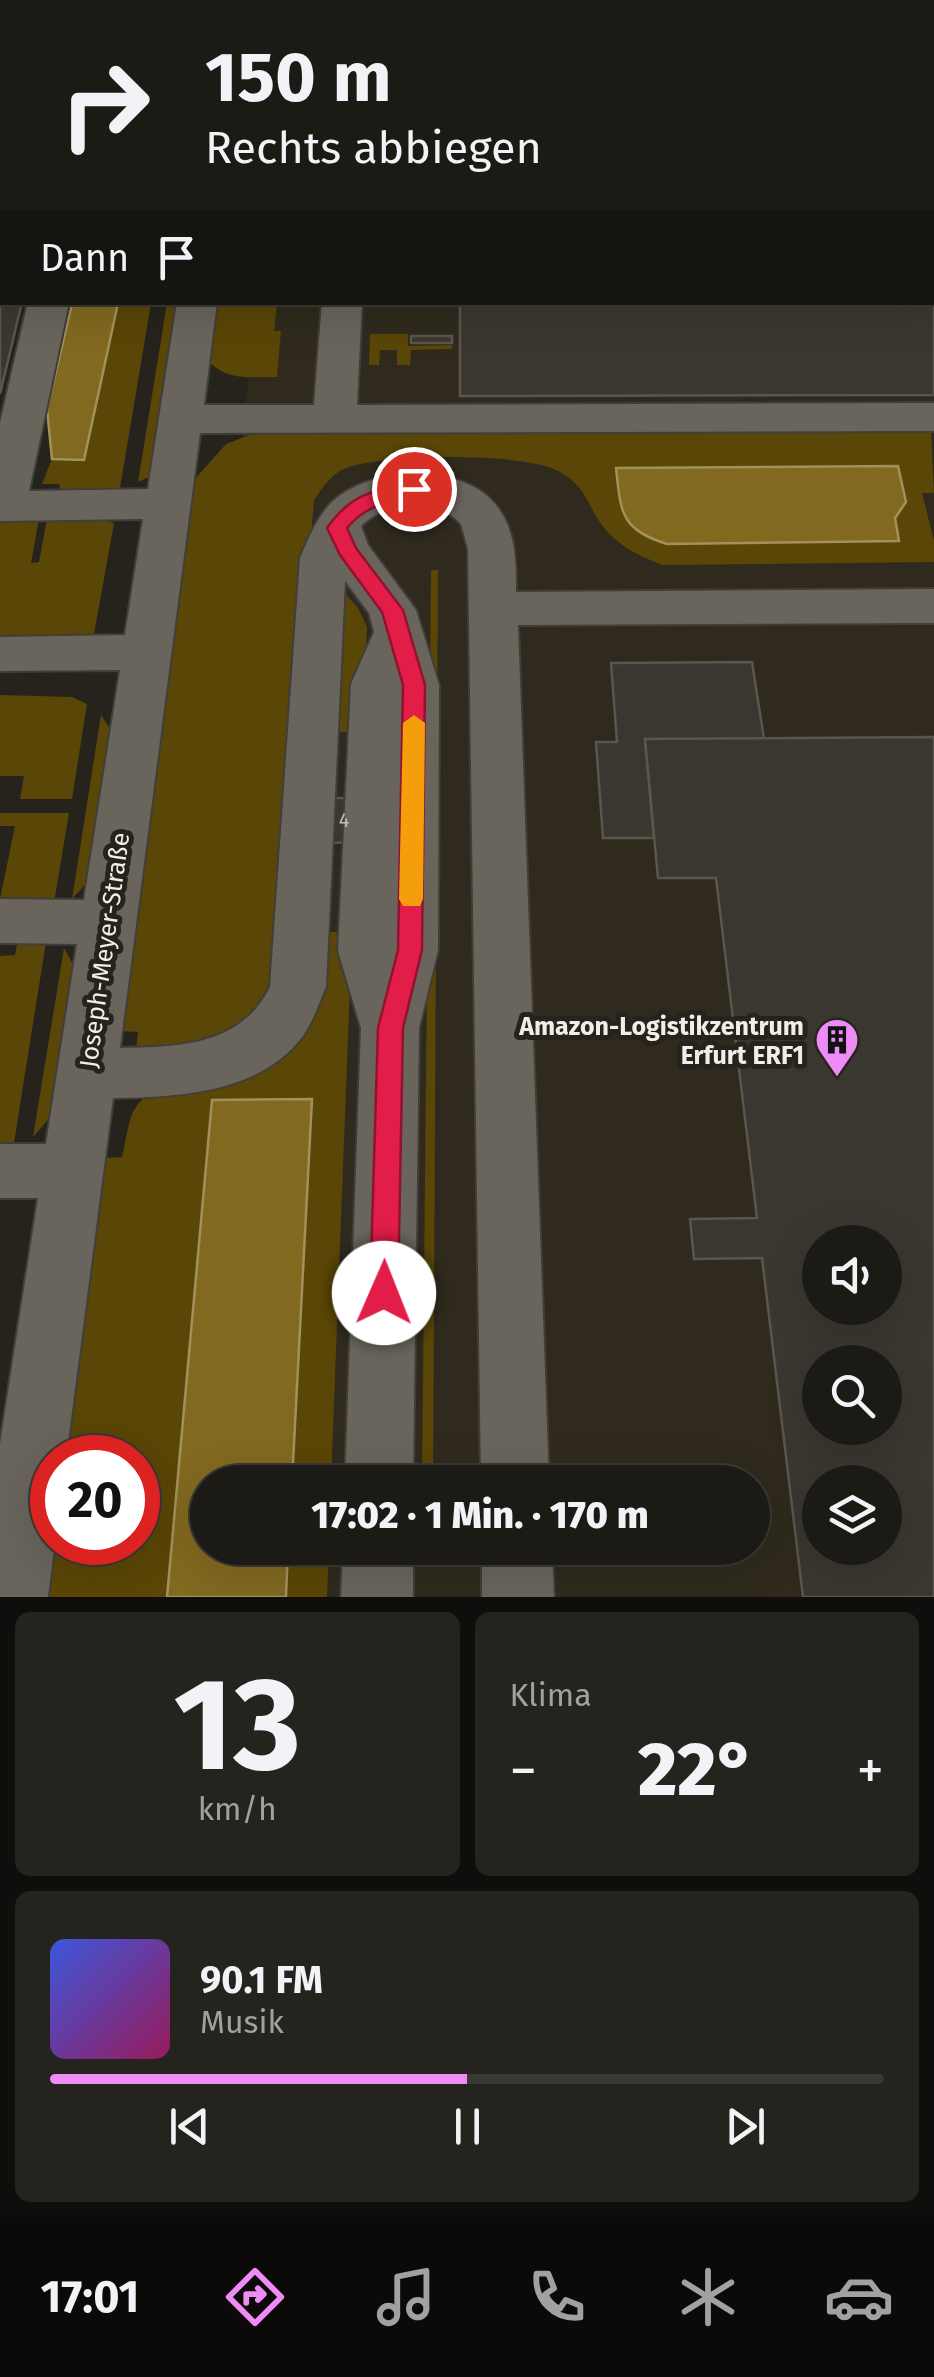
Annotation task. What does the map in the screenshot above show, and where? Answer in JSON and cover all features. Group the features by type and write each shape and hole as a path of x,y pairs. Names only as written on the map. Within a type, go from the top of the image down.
{"street":[{"path":"49,305 2,506 168,504"},
{"name":"Joseph-Meyer-Straße","path":"12,1597 22,1377 73,1171 197,305"},
{"path":"335,418 342,305"},
{"path":"180,419 934,417"},
{"path":"86,1073 172,1071 222,1062 274,1033 290,1012 298,987 323,558 337,528 354,507 389,492 414,489 456,497 470,505 486,528 492,609 515,1465"},
{"path":"337,528 348,550 392,610 397,635 376,684 366,951 390,1028 379,1465"},
{"path":"492,609 934,606"},
{"path":"0,654 146,666"},
{"path":"0,682 146,666"},
{"path":"0,921 108,922"},
{"path":"0,1171 73,1171"},
{"path":"376,1597 377,1565"},
{"path":"517,1565 518,1597"}],"shaded area":[{"path":"72,305 151,305 120,488 62,495 59,484 42,484 52,459 47,409"},
{"path":"72,305 118,305 84,460 52,459 47,409"},
{"path":"167,305 179,305 153,475 138,482"},
{"path":"216,305 277,305 274,331 281,331 277,377 231,375 208,361"},
{"path":"257,305 934,305 934,1597 144,1597 147,1565 160,1565 158,1435 239,462"},
{"path":"370,334 408,334 408,346 452,345 452,349 411,350 410,365 397,365 397,350 380,350 379,365 369,365"},
{"path":"931,431 934,493 922,493 934,541 934,562 663,565 617,541 576,484 541,465 454,457 365,463 341,471 314,500 275,994 234,1038 136,1051 138,1032 121,1031 193,481 226,444 258,432"},
{"path":"898,466 906,502 895,518 899,541 667,544 640,532 626,517 616,468"},
{"path":"39,519 31,563 39,562 47,519 102,519 114,523 94,634 74,639 0,641 0,520"},
{"path":"431,570 438,570 433,1465 422,1465"},
{"path":"335,582 358,608 367,627 361,732 327,732"},
{"path":"0,695 72,697 87,704 72,799 20,799 24,776 0,776"},
{"path":"101,715 112,732 90,879 72,899"},
{"path":"0,813 69,813 54,903 0,899 15,826 0,826"},
{"path":"313,932 352,932 332,1465 190,1465 190,1565 328,1565 327,1597 47,1597 51,1565 160,1565 160,1435 68,1435 104,1158 122,1157 131,1117 146,1096 171,1084 224,1074"},
{"path":"18,940 46,942 13,1149 0,1149 0,956 15,955"},
{"path":"64,948 76,970 54,1113 33,1137"},
{"path":"312,1099 293,1465 190,1465 190,1565 287,1565 286,1597 167,1597 212,1100"}],"building":[{"path":"0,305 21,305 0,394"},
{"path":"460,305 934,305 934,395 460,396"},
{"path":"411,336 452,336 452,343 411,343"},
{"path":"752,662 764,739 645,739 654,838 603,838 596,742 617,742 611,663"},
{"name":"Amazon-Logistikzentrum Erfurt ERF1","path":"934,737 934,1597 803,1597 762,1258 694,1259 690,1219 757,1218 716,878 658,878 645,739"},
{"path":"334,798 356,798 354,842 332,843"}],"slow traffic":[{"path":"411,899 414,723"}],"place":[{"name":"Amazon-Logistikzentrum Erfurt ERF1","path":"837,1078"}],"route":[{"path":"384,1293 390,1028 410,950 414,685 392,610 348,550 337,528 354,507 370,498 414,489"}]}
